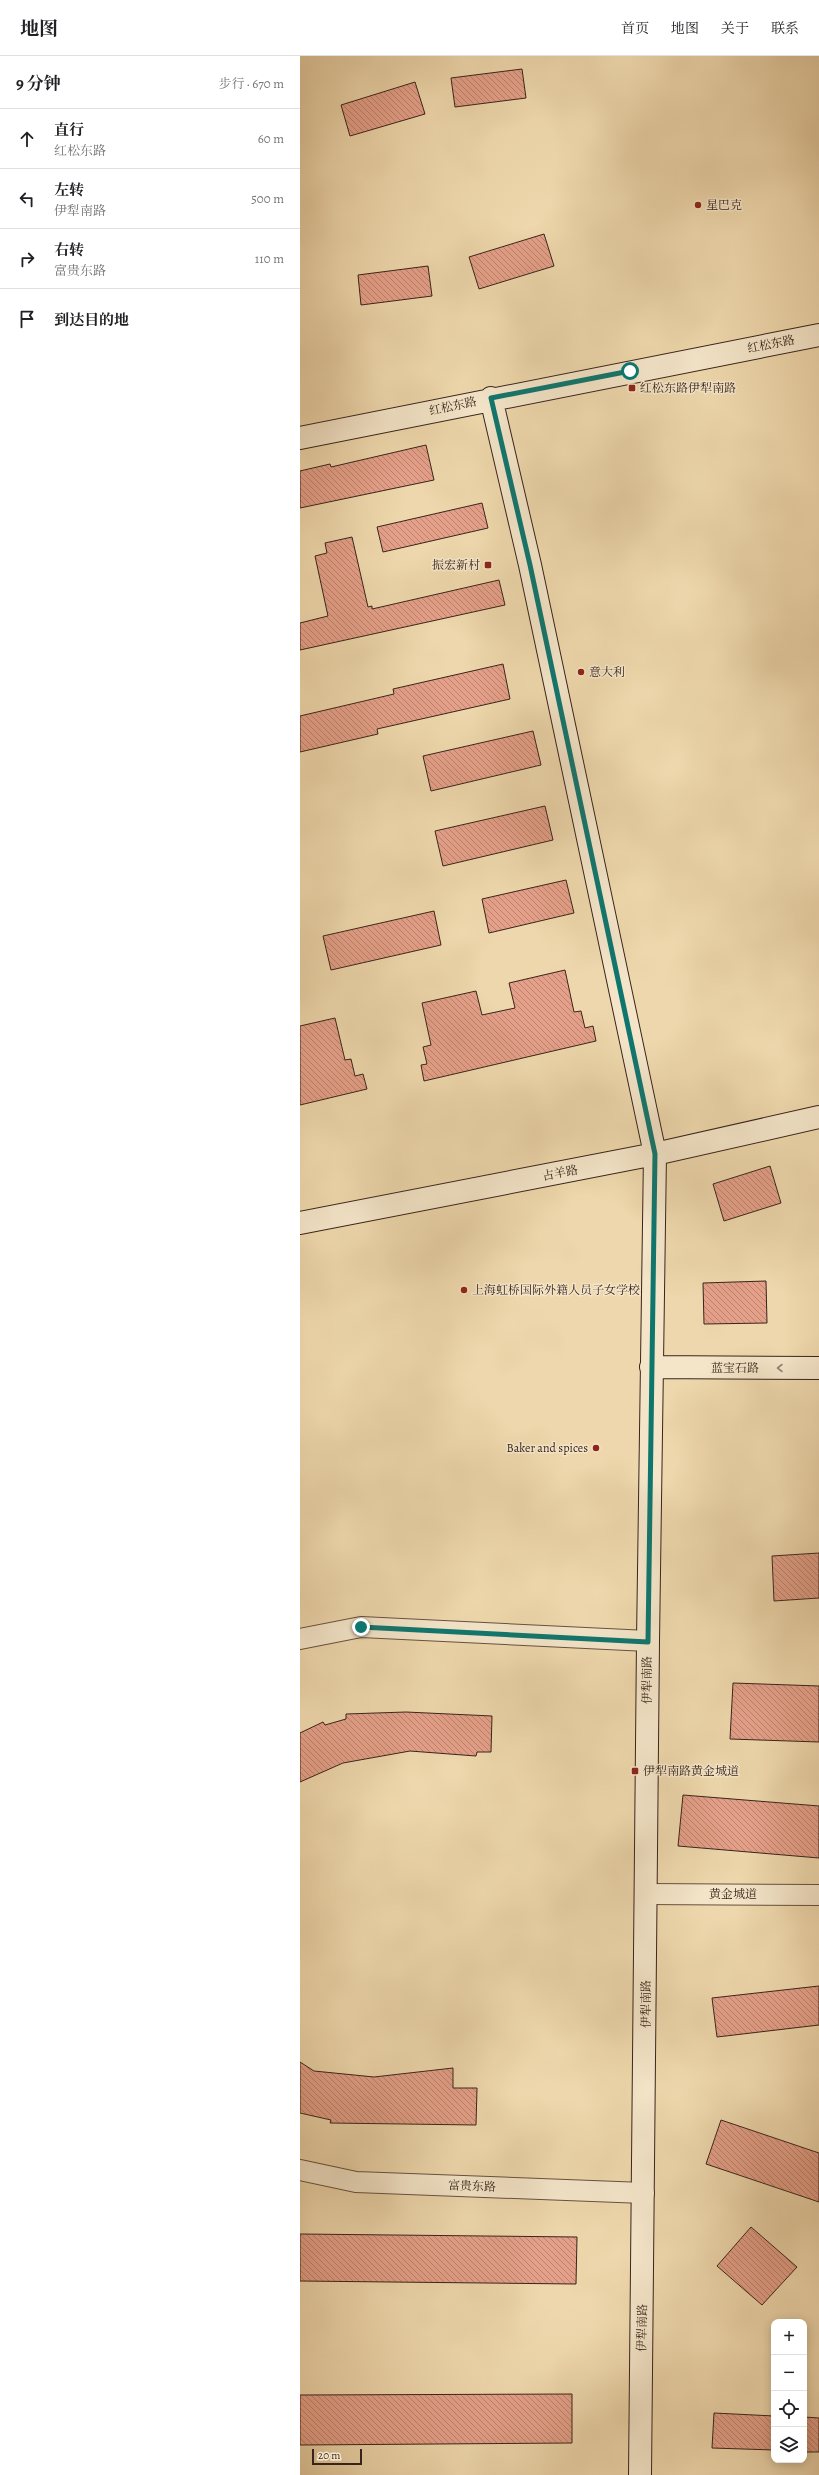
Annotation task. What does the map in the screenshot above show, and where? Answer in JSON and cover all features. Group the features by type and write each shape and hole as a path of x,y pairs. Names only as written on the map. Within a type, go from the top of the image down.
{"street":[{"name":"红松东路","path":"300,438 491,398 819,335"},
{"name":"伊犁南路","path":"491,398 532,572 655,1154 651,1367 644,2193 640,2475"},
{"name":"古羊路","path":"300,1223 655,1154 819,1117"},
{"name":"蓝宝石路","path":"651,1367 819,1368"},
{"path":"300,1639 361,1627 648,1642"},
{"name":"黄金城道","path":"646,1894 819,1895"},
{"name":"富贵东路","path":"300,2170 356,2182 644,2193"}],"building":[{"path":"522,69 526,98 455,107 451,78"},
{"path":"415,82 425,114 350,136 341,105"},
{"path":"544,234 554,266 479,289 469,257"},
{"path":"428,266 432,296 361,305 358,275"},
{"path":"426,445 434,480 300,508 300,471 330,464 331,467"},
{"path":"482,503 488,528 383,552 377,527"},
{"path":"352,537 368,607 372,606 372,609 499,580 505,605 300,650 300,623 328,616 315,556 327,553 325,543"},
{"path":"503,664 510,699 377,729 378,734 300,752 300,716 394,694 393,689"},
{"path":"533,731 541,765 431,791 423,756"},
{"path":"545,806 553,840 443,866 435,831"},
{"path":"566,880 574,913 489,933 482,899"},
{"path":"434,911 441,945 331,970 323,936"},
{"path":"565,970 574,1012 581,1011 585,1028 593,1026 596,1041 424,1081 421,1065 427,1064 423,1047 431,1045 422,1003 476,991 482,1015 515,1008 509,983"},
{"path":"335,1018 345,1060 351,1059 355,1076 363,1074 367,1089 300,1105 300,1026"},
{"path":"770,1166 781,1203 724,1221 713,1184"},
{"path":"766,1281 767,1323 704,1324 703,1283"},
{"path":"819,1553 819,1598 774,1601 772,1556"},
{"path":"733,1683 819,1686 819,1742 730,1739"},
{"path":"406,1712 492,1716 491,1752 477,1752 476,1756 410,1751 343,1763 300,1782 300,1733 323,1722 325,1725 346,1719 346,1714"},
{"path":"683,1795 819,1806 819,1858 678,1846"},
{"path":"819,1986 819,2025 717,2037 712,1998"},
{"path":"300,2062 314,2071 374,2077 453,2068 453,2088 477,2088 476,2125 330,2123 331,2120 300,2113"},
{"path":"721,2120 819,2153 819,2202 706,2164"},
{"path":"751,2227 797,2267 762,2305 717,2266"},
{"path":"300,2234 577,2237 576,2284 300,2281"},
{"path":"572,2394 572,2443 300,2445 300,2395"},
{"path":"714,2413 771,2416 771,2450 712,2448"},
{"path":"807,2417 819,2418 819,2452 807,2452"}],"place":[{"name":"星巴克","path":"698,205"},
{"name":"红松东路伊犁南路","path":"632,388"},
{"name":"振宏新村","path":"488,565"},
{"name":"意大利","path":"581,672"},
{"name":"上海虹桥国际外籍人员子女学校","path":"464,1290"},
{"name":"Baker and spices","path":"596,1448"},
{"name":"伊犁南路黄金城道","path":"635,1771"}],"route":[{"path":"361,1627 648,1642 655,1154 530,565 491,398 630,371"}]}
